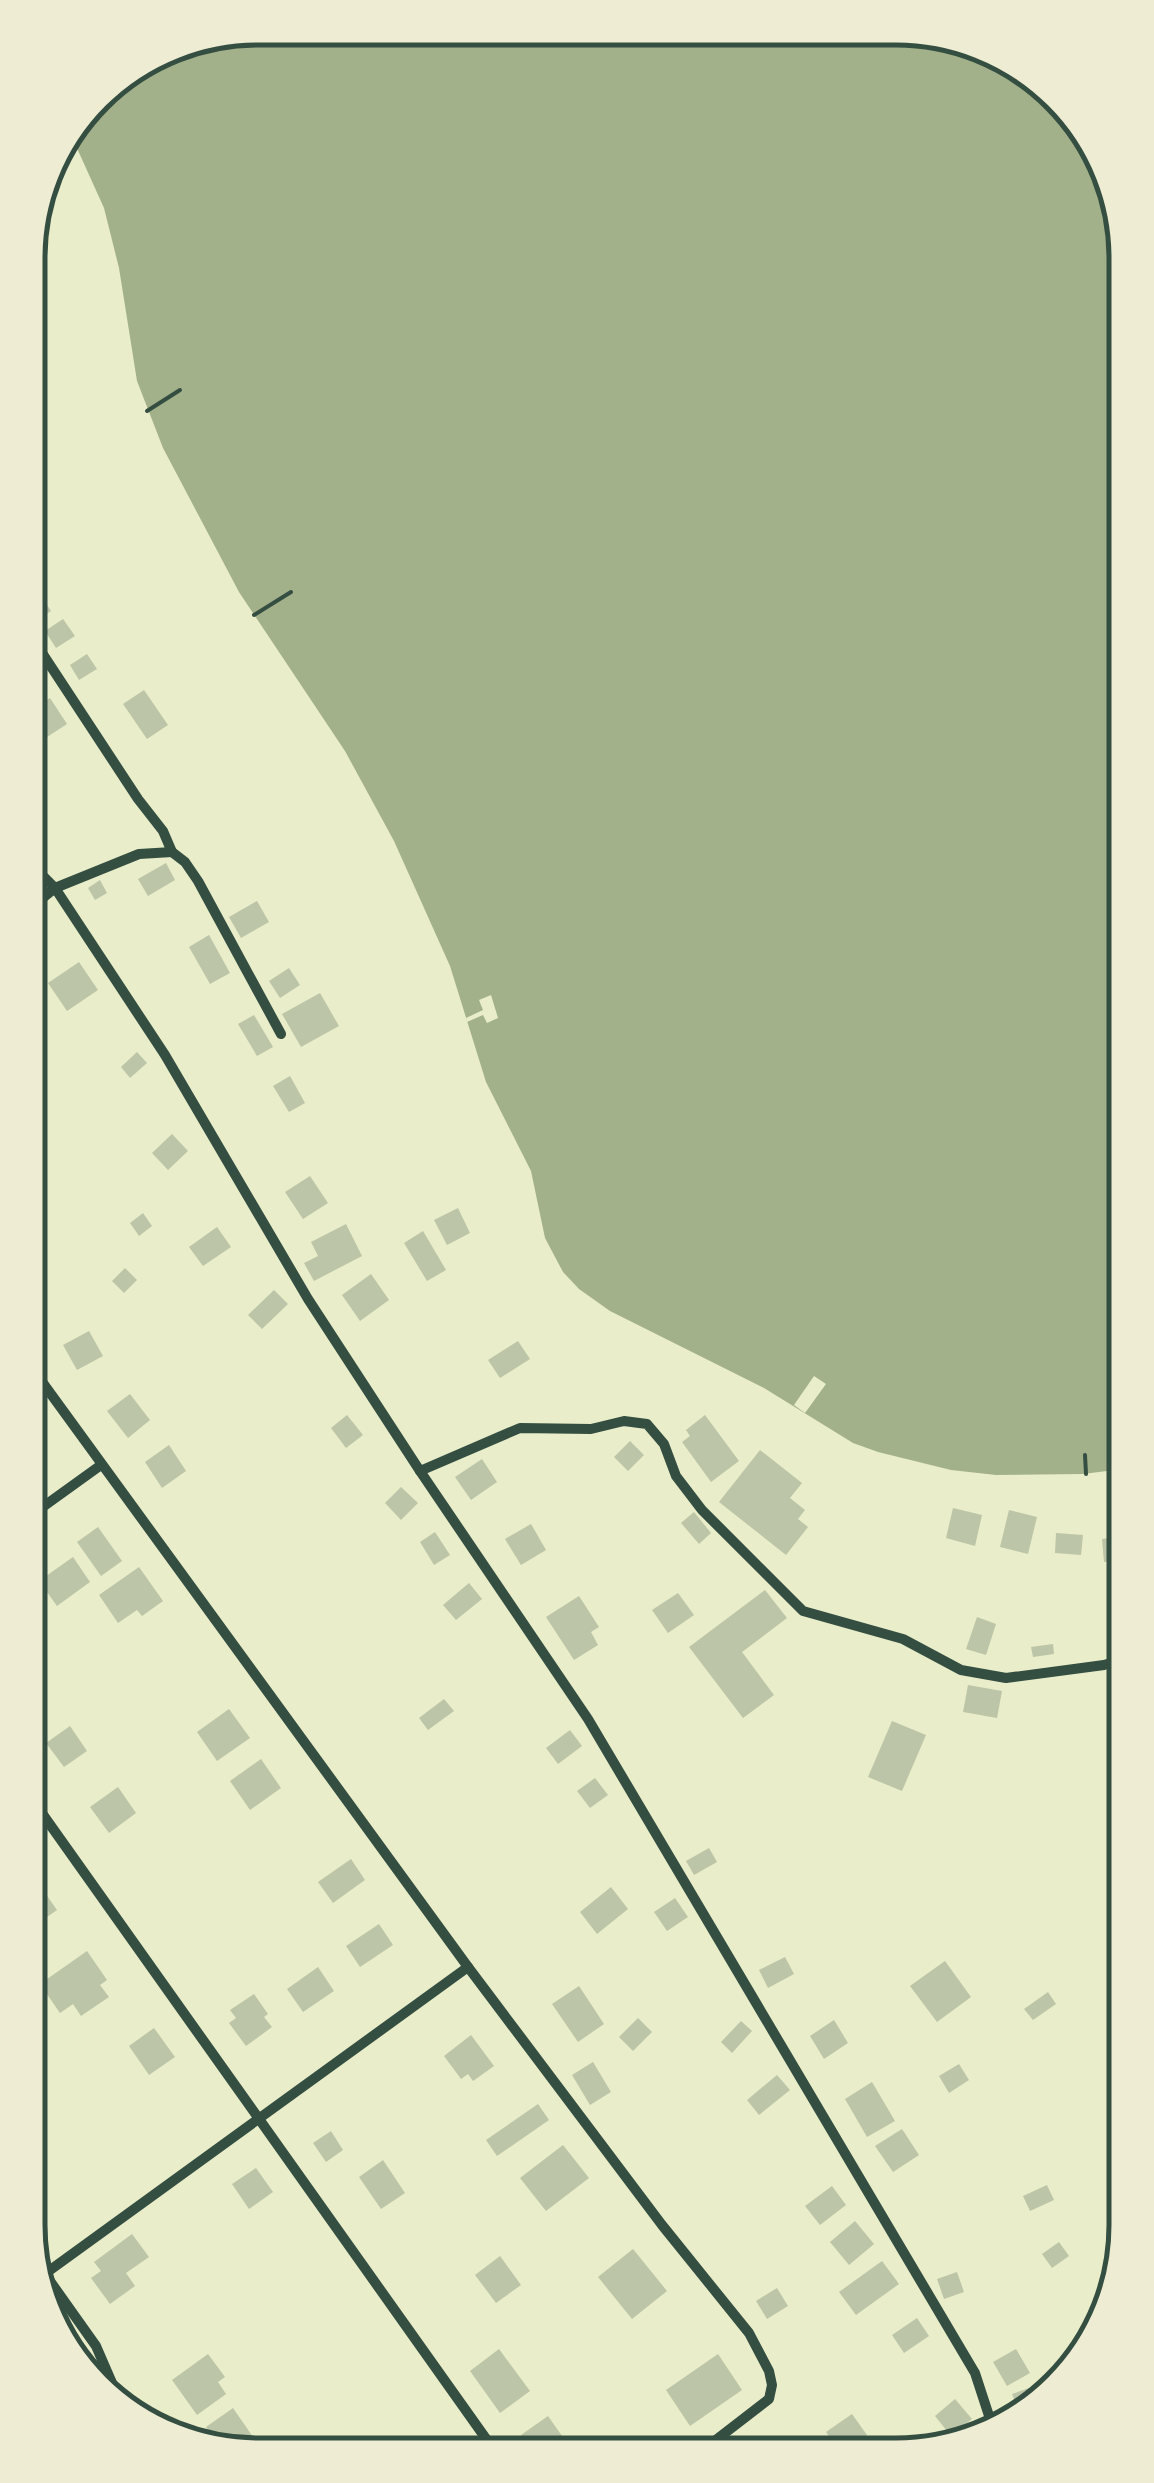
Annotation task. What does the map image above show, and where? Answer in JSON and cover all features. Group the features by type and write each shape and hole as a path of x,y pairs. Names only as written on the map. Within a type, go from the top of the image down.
{"street":[{"path":"45,656 163,831 172,852 198,881 282,1034"},
{"path":"45,896 54,888 139,854 172,852"},
{"path":"45,879 165,1055 308,1300 588,1719 975,2373 989,2416"},
{"path":"45,1386 468,1967 662,2225 749,2332 769,2371 769,2399 723,2438"},
{"path":"420,1471 520,1428 591,1429 624,1422 647,1424 664,1444 676,1476 702,1510 803,1611 903,1639 962,1670 1006,1678 1109,1664"},
{"path":"45,1505 101,1465"},
{"path":"45,1818 485,2438"},
{"path":"50,2270 468,1967"},
{"path":"59,2300 96,2346 110,2379"}],"path":[{"path":"147,411 180,390"},
{"path":"254,615 291,592"},
{"path":"1085,1455 1086,1474"}],"shaded area":[{"path":"910,45 965,56 990,67 1026,89 1065,128 1093,176 1102,203 1109,258 1109,1471 996,1475 951,1470 853,1443 764,1388 610,1311 563,1272 545,1238 531,1171 486,1082 450,966 394,841 345,751 239,592 163,448 137,381 119,268 104,208 77,147 89,128 117,98 151,74 189,56 230,47"}],"pier":[{"path":"491,995 498,1018 487,1023 483,1015 467,1022 466,1018 483,1010 479,1000"},
{"path":"814,1376 826,1384 805,1413 794,1405"}],"building":[{"path":"63,619 75,636 56,648 45,631"},
{"path":"87,654 97,669 79,680 70,665"},
{"path":"144,690 168,725 147,739 123,704"},
{"path":"50,698 67,724 45,738 45,701"},
{"path":"166,863 175,880 148,896 138,879"},
{"path":"100,880 107,893 95,900 88,888"},
{"path":"257,901 269,922 241,938 229,917"},
{"path":"209,935 230,973 210,984 189,947"},
{"path":"79,962 98,990 67,1011 48,983"},
{"path":"289,968 300,985 280,998 269,981"},
{"path":"320,993 339,1026 301,1047 282,1014"},
{"path":"254,1015 273,1047 257,1056 238,1024"},
{"path":"137,1052 147,1063 130,1078 121,1067"},
{"path":"290,1076 305,1103 289,1112 273,1086"},
{"path":"172,1134 188,1151 168,1170 152,1153"},
{"path":"310,1176 328,1203 303,1219 285,1192"},
{"path":"458,1208 470,1233 447,1245 434,1220"},
{"path":"143,1213 152,1226 139,1236 130,1223"},
{"path":"346,1224 362,1256 314,1281 304,1263 318,1256 311,1242"},
{"path":"217,1227 231,1247 203,1266 189,1247"},
{"path":"423,1231 446,1270 427,1281 404,1243"},
{"path":"125,1268 137,1280 124,1293 112,1281"},
{"path":"371,1274 389,1300 360,1321 342,1295"},
{"path":"274,1290 288,1304 262,1329 248,1315"},
{"path":"89,1331 103,1356 77,1370 63,1345"},
{"path":"518,1341 530,1359 500,1378 488,1360"},
{"path":"130,1394 150,1420 128,1438 107,1411"},
{"path":"347,1415 363,1435 346,1448 331,1428"},
{"path":"705,1415 739,1461 711,1482 682,1442 690,1436 686,1430"},
{"path":"630,1441 644,1455 628,1471 614,1457"},
{"path":"169,1445 186,1471 162,1488 145,1462"},
{"path":"760,1450 802,1483 790,1498 805,1510 798,1519 808,1527 786,1555 719,1502"},
{"path":"482,1459 497,1482 471,1500 455,1477"},
{"path":"401,1487 418,1503 401,1520 385,1503"},
{"path":"953,1508 982,1515 975,1546 946,1538"},
{"path":"1009,1510 1037,1517 1028,1554 1000,1547"},
{"path":"694,1512 711,1533 699,1544 681,1523"},
{"path":"531,1524 546,1550 521,1565 505,1539"},
{"path":"98,1527 122,1561 101,1576 77,1542"},
{"path":"435,1532 450,1555 434,1565 420,1542"},
{"path":"1056,1533 1083,1535 1081,1555 1055,1553"},
{"path":"1109,1538 1109,1561 1104,1562 1102,1539"},
{"path":"73,1557 90,1582 57,1606 45,1589 45,1577"},
{"path":"139,1567 163,1601 142,1616 137,1610 118,1623 99,1595"},
{"path":"469,1583 482,1599 456,1620 443,1605"},
{"path":"765,1590 787,1618 742,1652 774,1695 743,1718 689,1647"},
{"path":"678,1593 694,1615 668,1633 652,1610"},
{"path":"579,1596 599,1627 591,1632 598,1645 574,1660 546,1617"},
{"path":"977,1617 996,1624 986,1655 966,1649"},
{"path":"1053,1644 1054,1654 1033,1657 1031,1647"},
{"path":"968,1685 1002,1691 997,1718 963,1712"},
{"path":"444,1699 454,1711 428,1730 419,1718"},
{"path":"229,1709 250,1738 217,1761 197,1732"},
{"path":"892,1721 926,1735 902,1791 868,1777"},
{"path":"70,1726 87,1751 64,1767 46,1743"},
{"path":"570,1730 582,1746 558,1764 546,1748"},
{"path":"261,1759 281,1788 250,1810 230,1781"},
{"path":"595,1778 608,1795 590,1808 577,1791"},
{"path":"118,1787 136,1813 109,1833 90,1807"},
{"path":"709,1848 717,1862 694,1875 686,1861"},
{"path":"351,1859 365,1880 333,1903 318,1882"},
{"path":"611,1887 628,1909 597,1934 580,1912"},
{"path":"45,1893 57,1910 45,1918"},
{"path":"675,1898 688,1917 667,1931 654,1912"},
{"path":"379,1924 393,1945 360,1967 346,1946"},
{"path":"87,1951 107,1980 100,1985 109,1997 81,2016 73,2004 60,2013 45,1991 45,1980"},
{"path":"785,1957 794,1974 768,1988 759,1970"},
{"path":"945,1961 971,1997 937,2022 910,1986"},
{"path":"318,1967 334,1991 303,2012 287,1989"},
{"path":"579,1986 604,2024 578,2042 552,2004"},
{"path":"1048,1992 1056,2004 1033,2020 1024,2009"},
{"path":"254,1994 272,2027 246,2046 229,2023 236,2018 230,2010"},
{"path":"638,2018 652,2032 633,2051 619,2037"},
{"path":"834,2020 848,2043 824,2059 810,2036"},
{"path":"741,2021 752,2031 732,2053 721,2042"},
{"path":"154,2028 175,2057 149,2075 129,2046"},
{"path":"471,2035 494,2066 473,2081 468,2074 461,2079 444,2056"},
{"path":"593,2062 611,2092 590,2105 572,2075"},
{"path":"959,2064 969,2080 949,2093 939,2076"},
{"path":"777,2075 790,2090 759,2115 747,2100"},
{"path":"872,2082 895,2121 867,2137 845,2099"},
{"path":"538,2104 549,2120 497,2156 486,2140"},
{"path":"902,2129 919,2155 893,2172 875,2146"},
{"path":"331,2131 343,2150 326,2162 313,2143"},
{"path":"563,2145 589,2178 546,2211 520,2178"},
{"path":"383,2160 405,2193 381,2209 359,2177"},
{"path":"256,2168 273,2192 249,2209 232,2184"},
{"path":"1047,2185 1054,2200 1030,2211 1023,2196"},
{"path":"832,2186 846,2205 820,2225 805,2206"},
{"path":"855,2221 874,2244 849,2265 830,2242"},
{"path":"132,2234 149,2257 126,2273 135,2286 110,2304 91,2278 101,2271 94,2262"},
{"path":"1059,2242 1069,2256 1052,2268 1042,2254"},
{"path":"633,2249 667,2291 632,2319 598,2277"},
{"path":"500,2256 521,2285 496,2303 475,2275"},
{"path":"882,2261 899,2284 856,2315 839,2292"},
{"path":"957,2272 964,2292 944,2299 937,2279"},
{"path":"777,2288 788,2306 767,2319 756,2301"},
{"path":"917,2318 929,2336 904,2353 892,2335"},
{"path":"499,2349 530,2391 500,2413 470,2371"},
{"path":"1016,2349 1030,2373 1007,2386 993,2362"},
{"path":"208,2354 225,2377 218,2382 226,2394 197,2415 172,2380"},
{"path":"718,2354 742,2390 690,2426 666,2390"},
{"path":"1035,2386 1035,2386 1015,2401 1012,2394"},
{"path":"955,2399 972,2419 948,2432 935,2416"},
{"path":"233,2408 253,2437 216,2434 206,2427"},
{"path":"852,2414 867,2435 830,2438 826,2432"},
{"path":"548,2416 563,2438 523,2438 521,2435"}]}
